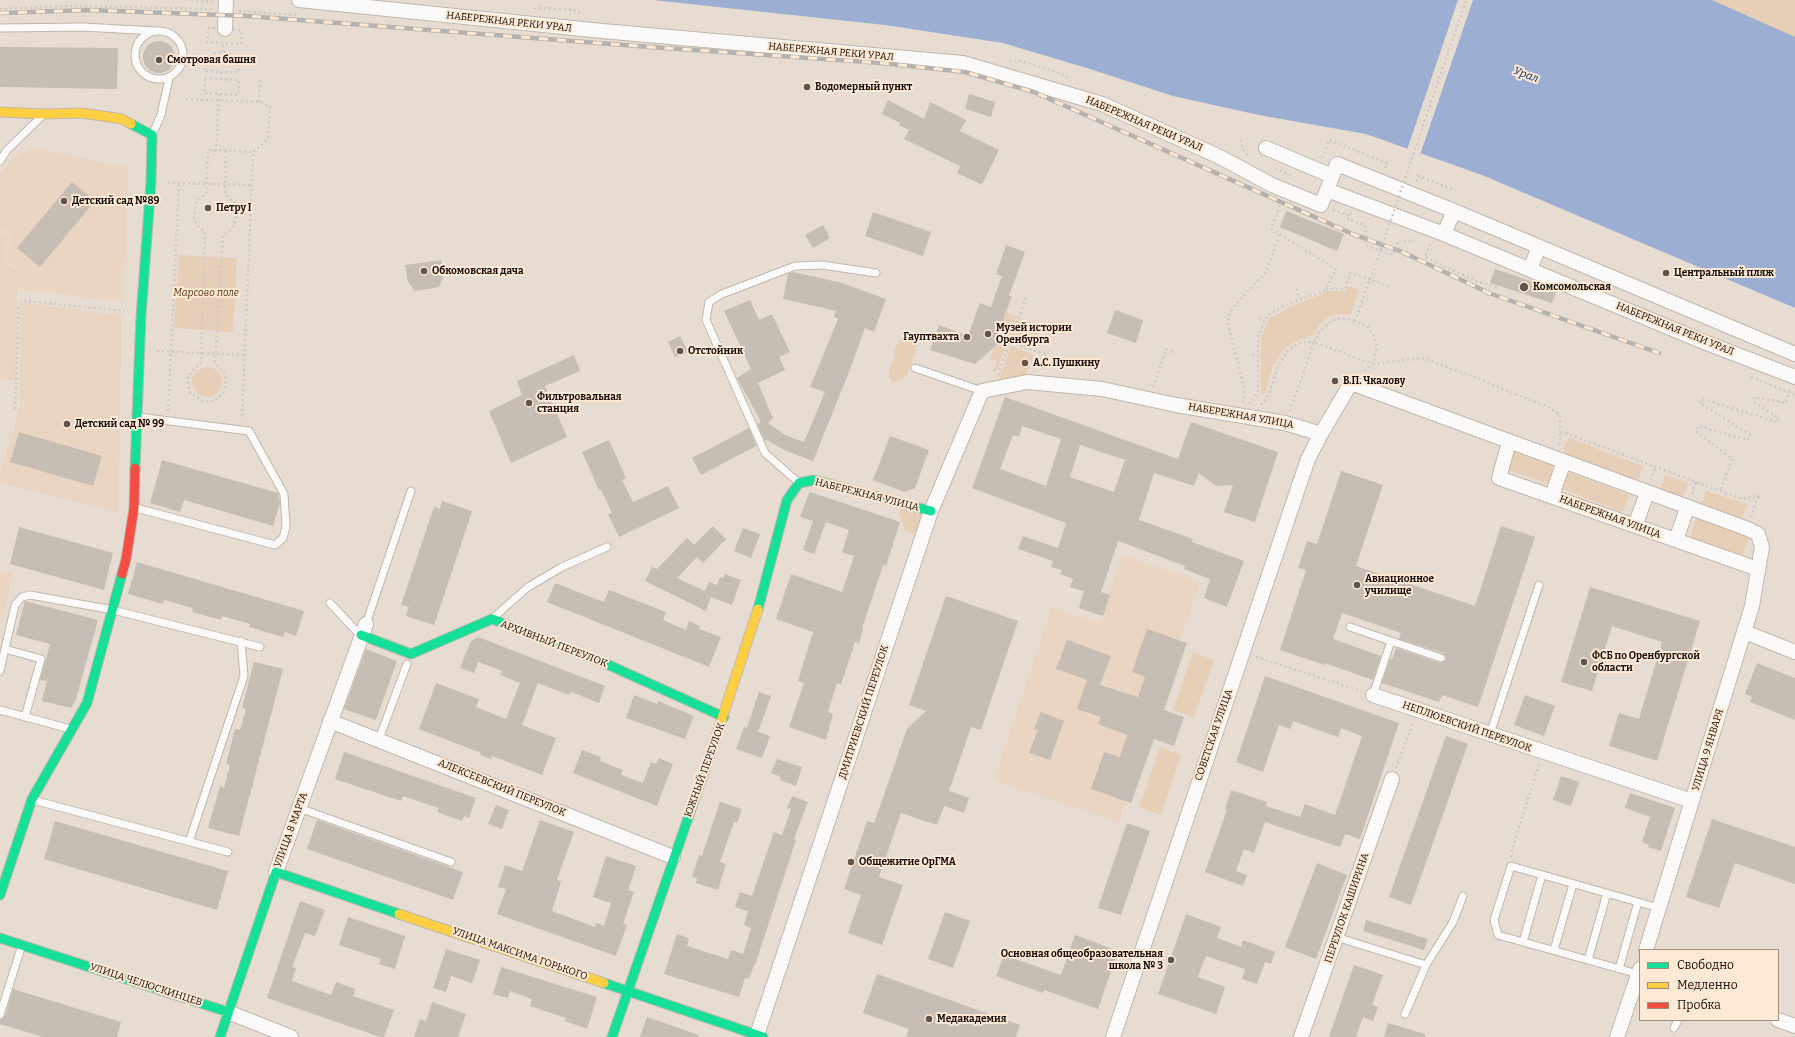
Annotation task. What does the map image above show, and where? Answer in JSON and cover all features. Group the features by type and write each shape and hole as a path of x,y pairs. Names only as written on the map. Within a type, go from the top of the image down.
{"street":[{"name":"НАБЕРЕЖНАЯ РЕКИ УРАЛ","path":"299,0 602,31 963,63 1102,104 1218,156 1272,186 1321,205 1332,176"},
{"path":"222,29 226,4"},
{"path":"0,112 44,114 82,113 122,118 152,135 151,182 141,312 134,508 126,559 87,703 32,799 8,860 0,895"},
{"path":"1266,148 1332,176 1337,164 1454,211 1712,321 1795,354"},
{"name":"НАБЕРЕЖНАЯ РЕКИ УРАЛ","path":"1327,190 1444,234 1530,269 1704,342 1794,382"},
{"path":"1444,234 1454,211"},
{"path":"1530,269 1539,247"},
{"path":"1704,342 1712,321"},
{"name":"НАБЕРЕЖНАЯ УЛИЦА","path":"988,390 1027,382 1102,389 1148,399 1285,423 1321,434"},
{"path":"1321,434 1351,383 1687,508 1748,529"},
{"name":"ДМИТРИЕВСКИЙ ПЕРЕУЛОК","path":"758,1036 931,511 988,390"},
{"name":"СОВЕТСКАЯ УЛИЦА","path":"1113,1037 1308,459 1321,434"},
{"name":"НАБЕРЕЖНАЯ УЛИЦА","path":"1509,442 1499,478 1758,569"},
{"path":"1552,496 1564,461"},
{"name":"НАБЕРЕЖНАЯ УЛИЦА","path":"799,483 814,480 931,511"},
{"name":"ЮЖНЫЙ ПЕРЕУЛОК","path":"612,1037 673,857 724,717 754,626 787,500 799,483"},
{"path":"1635,526 1647,493"},
{"path":"1676,540 1687,508"},
{"name":"УЛИЦА 9 ЯНВАРЯ","path":"1646,949 1752,606 1762,547 1758,534 1748,529"},
{"name":"АРХИВНЫЙ ПЕРЕУЛОК","path":"363,630 411,654 492,619 602,662 724,717"},
{"name":"УЛИЦА 8 МАРТА","path":"220,1037 276,872 363,630"},
{"path":"1745,632 1795,652"},
{"name":"НЕПЛЮЕВСКИЙ ПЕРЕУЛОК","path":"1373,695 1692,801"},
{"name":"АЛЕКСЕЕВСКИЙ ПЕРЕУЛОК","path":"330,721 379,739 673,857"},
{"name":"ПЕРЕУЛОК КАШИРИНА","path":"1301,1037 1392,779"},
{"name":"УЛИЦА МАКСИМА ГОРЬКОГО","path":"276,872 627,990 758,1036"},
{"name":"УЛИЦА ЧЕЛЮСКИНЦЕВ","path":"0,938 228,1012 291,1037"},
{"path":"1617,1037 1639,972"},
{"path":"1779,1020 1795,1026"}],"lane":[{"path":"0,28 83,26 155,31 172,34 183,48 182,66 169,78 161,115 152,135"},
{"path":"155,31 141,39 135,54 139,70 153,79 169,78"},
{"path":"0,161 7,150 44,114"},
{"path":"799,483 765,453 706,320 709,302 722,294 795,266 822,265 876,273"},
{"path":"915,368 988,390"},
{"path":"134,508 275,545 283,538 286,527 284,494 250,431 137,416"},
{"path":"330,603 363,630 411,491"},
{"path":"492,619 528,587 562,567 607,547"},
{"path":"1490,734 1539,585"},
{"path":"0,671 15,605 22,597 30,595 113,610 260,647"},
{"path":"1350,627 1441,658"},
{"path":"189,842 244,676 241,641"},
{"path":"1373,695 1391,641"},
{"path":"5,649 41,659 26,717"},
{"path":"379,739 407,664"},
{"path":"0,710 72,730"},
{"path":"32,799 228,852"},
{"path":"299,808 451,862"},
{"path":"1639,972 1619,969 1498,935 1494,920 1511,866 1659,908"},
{"path":"1523,942 1542,875"},
{"path":"1554,950 1573,884"},
{"path":"1588,960 1607,894"},
{"path":"1405,1014 1426,965 1453,922 1463,896"},
{"path":"1619,969 1638,902"},
{"path":"1336,937 1426,965"},
{"path":"0,1015 22,945"},
{"path":"1674,1028 1678,1021"}],"path":[{"path":"191,0 303,16"},
{"path":"1355,321 1381,250 1466,0"},
{"path":"0,9 68,6 226,4"},
{"path":"541,8 573,10"},
{"path":"216,43 207,42 208,28 222,29"},
{"path":"223,52 224,43"},
{"path":"223,52 232,54 237,59 239,72 221,72 204,71 208,59 215,53 223,52"},
{"path":"1021,61 1060,72"},
{"path":"221,72 221,79"},
{"path":"259,102 260,76"},
{"path":"205,78 221,79 239,80 238,94 204,93 205,78"},
{"path":"216,151 219,94"},
{"path":"186,99 218,102 259,102 270,106 268,139 253,152 208,150 206,194 198,199 195,205 194,212 197,225 205,232 201,363 194,368 187,379 190,393 204,402 219,398 224,392 226,383 225,374 215,363 223,235 231,230 236,222 237,213 235,203 225,194 226,151"},
{"path":"1324,153 1329,140 1378,160"},
{"path":"242,423 253,152"},
{"path":"1433,182 1454,190"},
{"path":"175,183 252,185"},
{"path":"168,416 179,183"},
{"path":"1258,392 1258,337 1264,321 1269,314 1300,299 1322,292 1326,289 1336,269 1271,229 1283,198"},
{"path":"1356,215 1351,213 1348,215 1348,220 1366,225 1367,246 1393,255 1398,240"},
{"path":"1241,415 1245,391 1229,328 1228,317 1234,306 1266,272 1280,234"},
{"path":"1430,244 1425,257 1473,280 1497,288"},
{"path":"1326,289 1345,290 1350,273 1389,286"},
{"path":"1296,289 1300,299"},
{"path":"988,390 1010,342 1026,297"},
{"path":"15,409 19,306 25,301 141,312"},
{"path":"1258,318 1264,321"},
{"path":"1285,423 1314,342 1320,331 1331,321 1341,318 1355,321 1368,327 1374,336 1377,347 1373,364 1351,383"},
{"path":"1001,339 1047,355"},
{"path":"1269,395 1277,368 1287,350 1300,342 1314,342 1373,364 1422,358 1477,378 1550,408 1560,415 1560,449 1564,461"},
{"path":"1148,399 1166,349 1175,354"},
{"path":"167,351 244,355"},
{"path":"1252,355 1258,356"},
{"path":"1721,489 1732,459 1696,431 1698,426 1748,440 1750,435 1700,404 1702,399 1778,422 1779,418 1754,402 1755,398 1786,403 1794,382"},
{"path":"1560,431 1742,499 1758,496 1763,498"},
{"path":"1748,529 1758,496"},
{"path":"1242,653 1373,695"},
{"path":"1392,779 1417,710"},
{"path":"1511,866 1512,850 1542,752"}],"shaded area":[{"name":"Детский сад №89","path":"33,147 129,168 123,302 19,289 19,269 5,260 11,236 0,228 0,174 14,157"},
{"path":"0,231 9,236 3,261 18,271 16,382 0,378"},
{"name":"Детский сад № 99","path":"26,303 122,316 118,512 0,483 0,473 20,407 21,309"},
{"path":"1122,555 1200,581 1119,822 994,780 1052,607 1099,623"},
{"path":"0,571 13,574 0,625"}],"green space":[{"path":"1712,0 1795,0 1795,37"},
{"name":"Марсово поле","path":"179,255 237,258 233,332 174,328"},
{"path":"1348,286 1359,290 1350,315 1339,314 1328,317 1319,325 1313,335 1285,347 1273,365 1265,394 1261,393 1261,338 1269,319 1296,304 1323,294 1327,291 1346,291"},
{"path":"1006,312 1016,317 1009,338 1003,336 1003,329 1000,328"},
{"path":"1021,319 1032,323 1040,337 1036,348 1013,340"},
{"path":"904,336 917,340 916,349 908,373 900,380 893,383 889,376 889,369 894,358 895,348"},
{"path":"1001,342 1007,344 996,372 993,371 997,361 990,359 994,347 996,348"},
{"path":"1011,346 1034,354 1025,378 1013,384 999,380"},
{"path":"207,367 213,368 221,376 221,388 213,396 207,397 201,396 193,388 192,382 193,376 201,368"},
{"path":"1569,438 1643,466 1637,484 1566,456 1564,452 1564,445"},
{"path":"1514,452 1555,466 1549,484 1508,470"},
{"path":"1565,471 1629,495 1623,512 1559,488"},
{"path":"1665,475 1688,483 1682,501 1659,492"},
{"path":"1706,491 1747,504 1741,521 1700,508"},
{"path":"902,505 925,512 923,537 904,530 903,522 899,515"},
{"path":"1696,518 1749,536 1743,555 1690,537"},
{"path":"1193,652 1214,660 1194,717 1173,710"},
{"path":"1160,747 1181,755 1161,815 1139,807"}],"water":[{"name":"Урал","path":"653,0 1712,0 1795,37 1795,308 1482,175 1366,134 1259,115 1173,96 1003,43 885,25"}],"pier":[{"path":"1458,0 1473,0 1420,155 1407,150"}],"building":[{"name":"Смотровая башня","path":"156,41 162,41 171,45 175,57 171,69 162,73 156,73 147,69 143,60 143,54 147,45"},
{"path":"0,47 118,48 117,89 0,87"},
{"path":"969,94 995,102 991,117 965,109"},
{"path":"888,100 924,119 930,102 966,120 960,131 999,150 982,185 957,173 960,166 904,139 909,130 899,125 900,123 882,114"},
{"path":"72,182 95,201 40,267 17,248"},
{"path":"1286,211 1344,234 1337,251 1280,227"},
{"path":"873,212 931,232 923,256 865,236"},
{"path":"823,225 830,238 813,248 805,235"},
{"name":"Гауптвахта","path":"1006,245 1025,252 1009,296 1012,296 1000,328 1001,339 998,344 975,364 930,350 939,325 968,336 980,303 991,307 1002,276 996,274"},
{"name":"Обкомовская дача","path":"441,260 443,277 439,287 415,291 408,282 405,265"},
{"path":"1495,269 1557,290 1552,303 1490,283"},
{"path":"793,272 842,283 886,299 874,332 865,328 813,461 784,450 767,440 765,441 757,424 761,422 737,378 751,369 724,311 750,300 759,320 772,314 790,352 779,357 785,370 758,383 773,418 768,423 785,435 804,442 825,392 810,387 838,319 834,317 836,311 783,299 788,274"},
{"path":"1115,310 1143,320 1136,343 1107,333"},
{"name":"Отстойник","path":"680,336 688,352 675,357 668,342"},
{"name":"Фильтровальная станция","path":"574,355 580,371 545,386 567,437 511,463 489,411 522,395 517,381"},
{"path":"1005,397 1178,459 1191,422 1278,452 1255,522 1224,512 1233,485 1216,486 1199,473 1194,486 1154,473 1139,520 1193,539 1192,542 1244,561 1227,607 1204,598 1210,579 1184,569 1185,566 1118,541 1101,592 1110,595 1103,616 1079,608 1084,591 1070,587 1073,579 1060,574 1062,570 1051,567 1053,561 1018,549 1023,536 1058,548 1066,523 972,488","holes":["1022,426 1061,439 1046,486 1000,469 1013,435 1019,437","1080,445 1125,460 1114,492 1070,477"]},
{"path":"749,428 756,446 701,475 692,458"},
{"path":"19,432 102,456 93,486 10,462"},
{"path":"890,436 929,450 915,488 904,492 873,480"},
{"path":"609,440 626,478 622,480 633,502 668,486 679,508 619,537 608,514 612,513 601,490 599,490 582,452"},
{"path":"162,460 278,493 280,503 273,526 184,500 180,512 150,503"},
{"name":"Авиационное училище","path":"1341,471 1383,485 1356,566 1475,606 1501,526 1535,537 1478,707 1442,695 1439,702 1382,683 1390,659 1392,660 1396,648 1440,663 1445,661 1446,657 1443,653 1399,639 1401,633 1342,613 1333,639 1381,656 1373,680 1325,663 1325,665 1280,650 1306,570 1298,568 1307,541 1317,544"},
{"path":"810,492 900,522 886,566 883,565 862,628 859,643 855,642 841,684 837,683 828,712 833,714 826,740 789,727 804,683 798,681 813,632 776,619 791,574 842,592 854,556 842,552 849,530 826,522 814,554 803,550 813,521 800,517"},
{"path":"442,501 472,511 434,625 406,616 409,607 401,605 434,507 440,509"},
{"path":"713,526 726,539 703,563 697,557 677,578 705,591 709,582 717,585 720,577 723,578 725,574 741,580 732,605 711,597 706,611 645,581 652,567 657,569 687,538 694,545"},
{"path":"19,527 113,553 104,590 10,564"},
{"path":"743,528 760,534 751,558 734,551"},
{"path":"137,562 304,611 296,636 285,632 283,637 249,627 250,624 222,616 221,620 192,612 193,608 164,600 163,604 128,594"},
{"path":"555,583 604,602 609,590 666,612 663,620 686,630 689,621 700,626 699,629 721,637 709,667 547,602"},
{"name":"ФСБ по Оренбургской области","path":"1590,587 1700,621 1657,761 1609,746 1619,713 1639,719 1662,642 1612,626 1592,691 1561,682"},
{"path":"946,596 1018,621 981,730 971,727 949,791 969,798 964,813 944,806 937,825 901,813 879,877 903,885 882,945 848,933 861,895 844,889 867,821 874,823 907,729 926,711 909,705"},
{"path":"25,601 98,620 76,699 71,708 42,701 47,681 40,680 50,644 16,635"},
{"path":"1147,629 1187,643 1164,710 1184,717 1174,746 1154,739 1131,803 1091,789 1104,752 1120,757 1127,735 1098,724 1101,717 1077,709 1087,680 1056,669 1067,640 1111,656 1100,685 1138,697 1145,677 1132,672"},
{"path":"478,637 605,686 599,703 571,692 569,695 538,683 522,725 556,738 542,775 492,756 491,759 480,755 481,753 419,729 436,683 479,699 476,707 506,719 520,683 500,675 502,671 478,662 474,673 460,668 471,641"},
{"path":"366,649 397,661 376,720 344,709"},
{"path":"254,662 283,669 239,836 208,828 220,786 224,788 230,765 226,764 235,729 240,730 246,709 242,708"},
{"path":"1757,663 1795,678 1795,720 1750,702 1752,697 1745,694"},
{"path":"1265,676 1399,723 1360,839 1345,834 1340,847 1265,822 1254,853 1244,849 1236,871 1247,875 1243,886 1205,872 1227,810 1225,809 1231,790 1267,802 1266,806 1300,817 1305,804 1335,815 1362,736 1341,728 1338,737 1293,721 1290,729 1279,725 1263,772 1236,762"},
{"path":"759,692 771,696 758,732 770,736 762,758 736,749 744,727 747,728"},
{"path":"634,695 657,704 658,701 694,716 685,739 626,718"},
{"path":"1525,695 1555,706 1544,736 1514,725"},
{"path":"1041,712 1064,721 1050,760 1029,753 1038,730 1034,729"},
{"path":"1446,736 1468,744 1411,905 1389,897"},
{"path":"582,750 601,757 600,761 623,770 621,775 643,783 651,762 656,764 659,758 673,764 657,806 573,773"},
{"path":"344,752 476,798 469,818 464,816 462,821 437,812 439,808 403,796 401,801 335,779"},
{"path":"777,759 802,767 796,786 780,780 781,777 771,773"},
{"path":"1561,776 1579,782 1571,806 1553,800"},
{"path":"1630,793 1675,808 1661,851 1648,847 1649,845 1642,842 1650,817 1625,808"},
{"path":"792,796 808,802 794,839 796,840 755,965 749,979 745,978 739,997 664,974 677,934 689,938 687,946 728,959 731,950 743,954 751,928 744,925 748,911 735,907 740,892 752,896 774,832 782,835 791,809 787,808"},
{"path":"720,802 742,809 737,823 734,822 720,862 726,864 718,890 696,883 697,878 692,877 699,855 702,856"},
{"path":"496,805 509,810 502,829 488,824"},
{"path":"1712,819 1795,847 1795,884 1735,863 1719,908 1686,897"},
{"path":"317,820 463,872 453,900 307,849"},
{"path":"540,820 574,832 557,880 561,881 552,911 595,927 596,923 604,926 611,903 593,897 606,856 636,866 628,890 634,892 623,924 627,925 616,956 497,914 506,889 498,887 505,865 522,871"},
{"path":"55,821 228,871 217,910 44,859"},
{"path":"1127,823 1150,831 1121,915 1098,908"},
{"path":"1317,863 1347,875 1316,959 1285,947"},
{"path":"300,901 325,910 315,936 305,933 292,967 296,968 292,981 331,995 336,982 355,989 353,996 394,1010 384,1037 380,1037 267,998"},
{"path":"945,912 970,921 953,968 928,959"},
{"path":"1186,914 1221,927 1217,938 1241,947 1243,940 1275,952 1271,964 1265,962 1257,984 1242,979 1245,969 1206,956 1198,977 1225,987 1216,1014 1158,994"},
{"path":"348,917 405,936 395,969 379,964 381,959 339,945"},
{"path":"1366,920 1428,939 1424,950 1363,931"},
{"path":"1075,935 1118,951 1098,1009 1044,990 1043,993 996,976 1004,955 1061,975"},
{"path":"446,949 480,960 472,983 451,976 446,992 433,988"},
{"path":"1354,965 1383,975 1372,1005 1378,1007 1373,1021 1363,1017 1356,1037 1329,1037"},
{"path":"501,967 597,997 587,1029 565,1021 566,1018 530,1006 532,999 510,991 508,998 493,994"},
{"path":"877,974 1020,1025 1016,1037 906,1037 909,1029 863,1013"},
{"path":"13,989 121,1022 117,1037 43,1037 0,1024 0,1020 5,1016"},
{"path":"432,1002 466,1014 458,1037 414,1037 420,1019 426,1021"},
{"path":"647,1017 699,1035 699,1037 640,1037"},
{"path":"1388,1023 1425,1034 1425,1037 1384,1037"}],"railway":[{"path":"0,13 88,10 247,16 882,63 965,72 1034,92 1355,235 1400,251 1489,293 1659,353"}],"traffic: fast":[{"path":"131,124 152,135 151,182 141,316 135,468"},
{"path":"758,609 787,500 799,483 814,480 931,511"},
{"path":"0,895 32,799 87,703 122,574"},
{"path":"361,635 411,654 492,619 602,662 724,717"},
{"path":"612,1037 711,752"},
{"path":"220,1037 276,872 399,914"},
{"path":"0,938 228,1012"},
{"path":"604,983 763,1037"}],"traffic: slow":[{"path":"0,112 44,114 82,113 122,119 131,124"},
{"path":"711,752 758,609"},
{"path":"399,914 604,983"}],"traffic: jam":[{"path":"122,574 126,559 134,508 135,468"}],"place":[{"name":"Смотровая башня","path":"159,60"},
{"name":"Водомерный пункт","path":"807,87"},
{"name":"Детский сад №89","path":"64,201"},
{"name":"Петру I","path":"208,208"},
{"name":"Обкомовская дача","path":"424,271"},
{"name":"Центральный пляж","path":"1666,273"},
{"name":"Комсомольская","path":"1524,287"},
{"name":"Музей истории Оренбурга","path":"988,334"},
{"name":"Гауптвахта","path":"967,337"},
{"name":"Отстойник","path":"680,351"},
{"name":"А.С. Пушкину","path":"1025,363"},
{"name":"В.П. Чкалову","path":"1335,381"},
{"name":"Фильтровальная станция","path":"529,403"},
{"name":"Детский сад № 99","path":"67,424"},
{"name":"Авиационное училище","path":"1357,585"},
{"name":"ФСБ по Оренбургской области","path":"1584,662"},
{"name":"Общежитие ОрГМА","path":"851,862"},
{"name":"Основная общеобразовательная школа № 3","path":"1171,960"},
{"name":"Медакадемия","path":"929,1019"}]}
